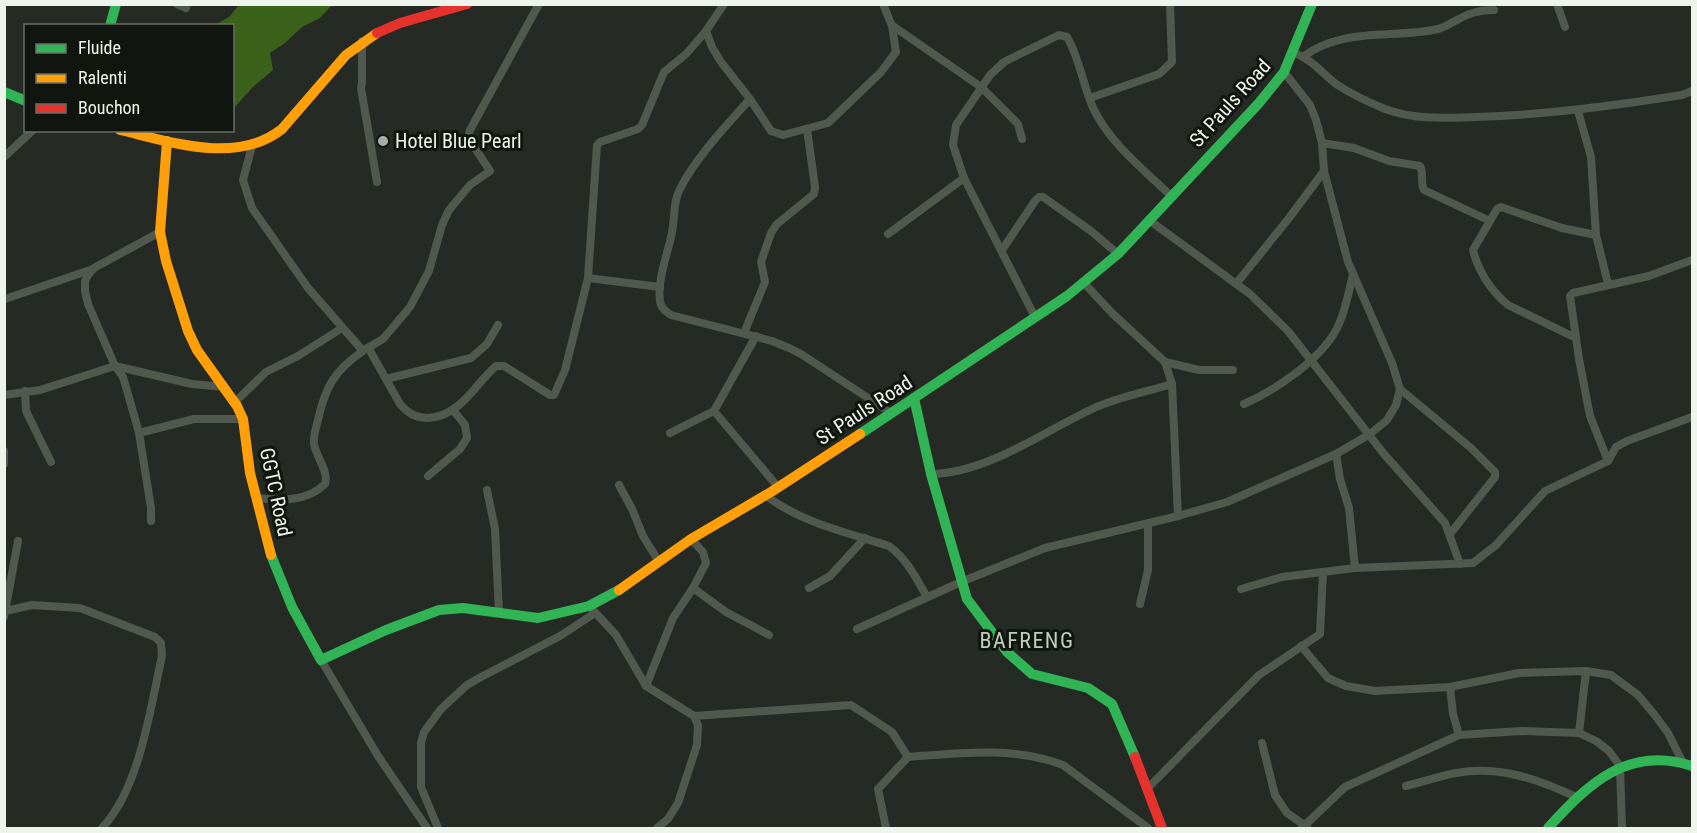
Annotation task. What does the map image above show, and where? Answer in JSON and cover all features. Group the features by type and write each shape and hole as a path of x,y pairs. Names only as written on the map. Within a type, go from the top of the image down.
{"main road":[{"path":"111,24 116,4"},
{"path":"125,132 219,148 252,146 266,141 283,129 335,66 362,41 388,28 467,4"},
{"name":"St Pauls Road","path":"321,660 394,627 439,610 463,608 538,618 592,609 692,539 778,487 914,398 1084,283 1118,254 1259,103 1284,72 1312,4"},
{"path":"4,92 24,100"},
{"name":"GGTC Road","path":"167,141 160,232 166,261 188,332 197,350 235,402 243,419 250,473 267,544 292,607 321,660"},
{"path":"914,398 931,474 967,599 978,616 1020,666 1032,674 1088,688 1112,704 1162,828"},
{"path":"1548,828 1576,797 1620,766 1651,759 1688,764"}],"street":[{"path":"177,4 186,8"},
{"path":"256,498 295,499 306,496 325,484 326,476 314,445 314,434 322,400 336,373 390,332 410,307 429,271 442,225 449,210 470,185 490,171 468,136 539,4"},
{"path":"252,146 243,180 252,208 308,288 342,328 366,350 406,411 416,417 434,417 453,410 496,366 504,366 550,395 554,395 565,370 588,278 597,145 642,126 664,72 686,54 724,4"},
{"path":"705,31 721,62 771,131 783,135 828,123 881,72 896,52 892,26 883,4"},
{"path":"1090,98 1159,74 1172,62 1170,4"},
{"path":"1557,4 1565,27"},
{"path":"1304,56 1324,44 1387,33 1435,30 1473,12 1494,10"},
{"path":"892,26 981,87 1018,124 1022,139"},
{"path":"1035,317 964,178 953,145 956,124 990,75 1004,62 1059,35 1067,37 1101,123 1171,196"},
{"path":"362,41 361,88 377,182"},
{"path":"1292,52 1304,56 1324,74 1359,98 1407,116 1492,117 1578,111 1682,95 1692,91"},
{"path":"857,629 961,582 1045,548 1148,524 1227,502 1336,454 1370,434 1387,420 1396,405 1400,389 1392,363 1353,273 1340,235 1324,171 1322,143 1316,120 1310,105 1284,72"},
{"path":"750,99 722,131 682,184 677,195 673,231 660,287 660,303 664,311 671,315 772,340 801,354 891,413"},
{"path":"1578,111 1591,157 1596,235 1608,284"},
{"path":"744,333 765,282 761,262 762,253 771,233 777,224 814,194 807,129"},
{"path":"4,157 31,132"},
{"path":"1322,143 1354,148 1389,161 1420,166 1424,190 1490,221"},
{"path":"1236,284 1324,171"},
{"path":"888,234 964,178"},
{"path":"1002,250 1035,201 1043,197 1091,231 1118,254"},
{"path":"1576,338 1501,299 1480,270 1473,249 1497,209 1501,207 1562,228 1596,235"},
{"path":"1149,220 1266,308 1312,360 1384,454 1445,523 1460,564"},
{"path":"5,299 94,268 160,232"},
{"path":"1608,461 1590,416 1570,296 1573,293 1649,276 1692,262"},
{"path":"94,268 88,274 85,291 88,304 115,366 123,377 139,433 151,521"},
{"path":"1244,404 1272,389 1312,360 1332,337 1339,325 1353,273"},
{"path":"588,278 660,287"},
{"path":"1084,283 1112,313 1165,362 1199,370 1233,370"},
{"path":"386,379 471,358 487,344 498,325"},
{"path":"235,402 266,372 298,356 342,328"},
{"path":"670,433 714,411 756,336"},
{"path":"1165,362 1172,384 1178,516"},
{"path":"4,395 40,390 115,366 192,384 224,387"},
{"path":"931,474 952,473 985,462 1018,448 1094,408 1172,384"},
{"path":"1400,389 1471,448 1495,472 1495,477 1450,534"},
{"path":"25,391 26,411 51,462"},
{"path":"428,476 460,449 467,438 465,424 453,410"},
{"path":"714,411 778,487"},
{"path":"1241,589 1282,577 1355,568 1473,563 1496,545 1545,491 1608,461 1616,447 1627,441 1692,417"},
{"path":"139,433 194,419 243,419"},
{"path":"4,451 4,464"},
{"path":"1336,454 1340,479 1349,508 1355,568"},
{"path":"619,485 643,536 659,562"},
{"path":"487,490 495,529 499,612"},
{"path":"765,495 783,509 811,522 889,546 899,553 927,597"},
{"path":"1140,604 1148,570 1148,524"},
{"path":"808,588 830,576 865,538"},
{"path":"646,686 674,618 706,564 703,552 692,539"},
{"path":"18,541 5,614 32,606 80,608 155,637 161,643 162,656 135,771 118,808 102,828"},
{"path":"1147,789 1259,675 1320,634 1323,572"},
{"path":"693,588 726,612 769,635"},
{"path":"438,828 421,787 421,752 424,732 441,709 474,681 560,636 592,609 616,634 646,686 694,716 698,725 697,745 678,802 668,819 657,828"},
{"path":"1301,646 1328,678 1346,686 1375,691 1450,687 1519,673 1586,671 1611,675 1638,695 1668,733 1688,764"},
{"name":"GGTC Road","path":"321,660 378,756 427,828"},
{"path":"1579,733 1586,671"},
{"path":"1450,687 1453,714 1459,735"},
{"path":"694,716 851,705 892,732 908,757"},
{"path":"1262,743 1275,795 1287,813 1306,827 1327,802 1345,787 1459,735 1521,731 1579,733 1596,741 1609,751 1620,766 1622,828"},
{"path":"886,828 878,789 908,757 973,752 1023,755 1063,765 1148,828"},
{"path":"1407,786 1455,773 1482,769 1506,772 1543,782 1576,797"}],"green space":[{"path":"239,5 332,5 320,18 302,27 270,53 273,70 234,108 234,24 217,24 229,17"}],"traffic: fast":[{"path":"111,24 116,4"},
{"path":"860,434 1067,296 1118,254 1259,103 1284,72 1312,4"},
{"path":"4,92 24,100"},
{"path":"914,398 931,474 967,599 1007,652 1032,674 1088,688 1112,704 1135,757"},
{"path":"271,555 292,607 321,660 386,630 439,610 463,608 538,618 589,606 619,590"},
{"path":"1548,828 1594,784 1629,765 1648,761 1669,761 1692,766"}],"traffic: slow":[{"path":"128,132 203,148 245,146 264,140 282,129 346,55 377,33"},
{"path":"167,141 160,232 166,261 188,331 197,350 237,406 243,419 250,473 271,555"},
{"path":"619,590 691,539 771,492 860,434"}],"traffic: jam":[{"path":"377,33 400,23 467,4"},
{"path":"1135,757 1162,828"}],"place":[{"name":"Hotel Blue Pearl","path":"383,141"}],"district":[{"name":"BAFRENG","path":"1027,640"}]}
